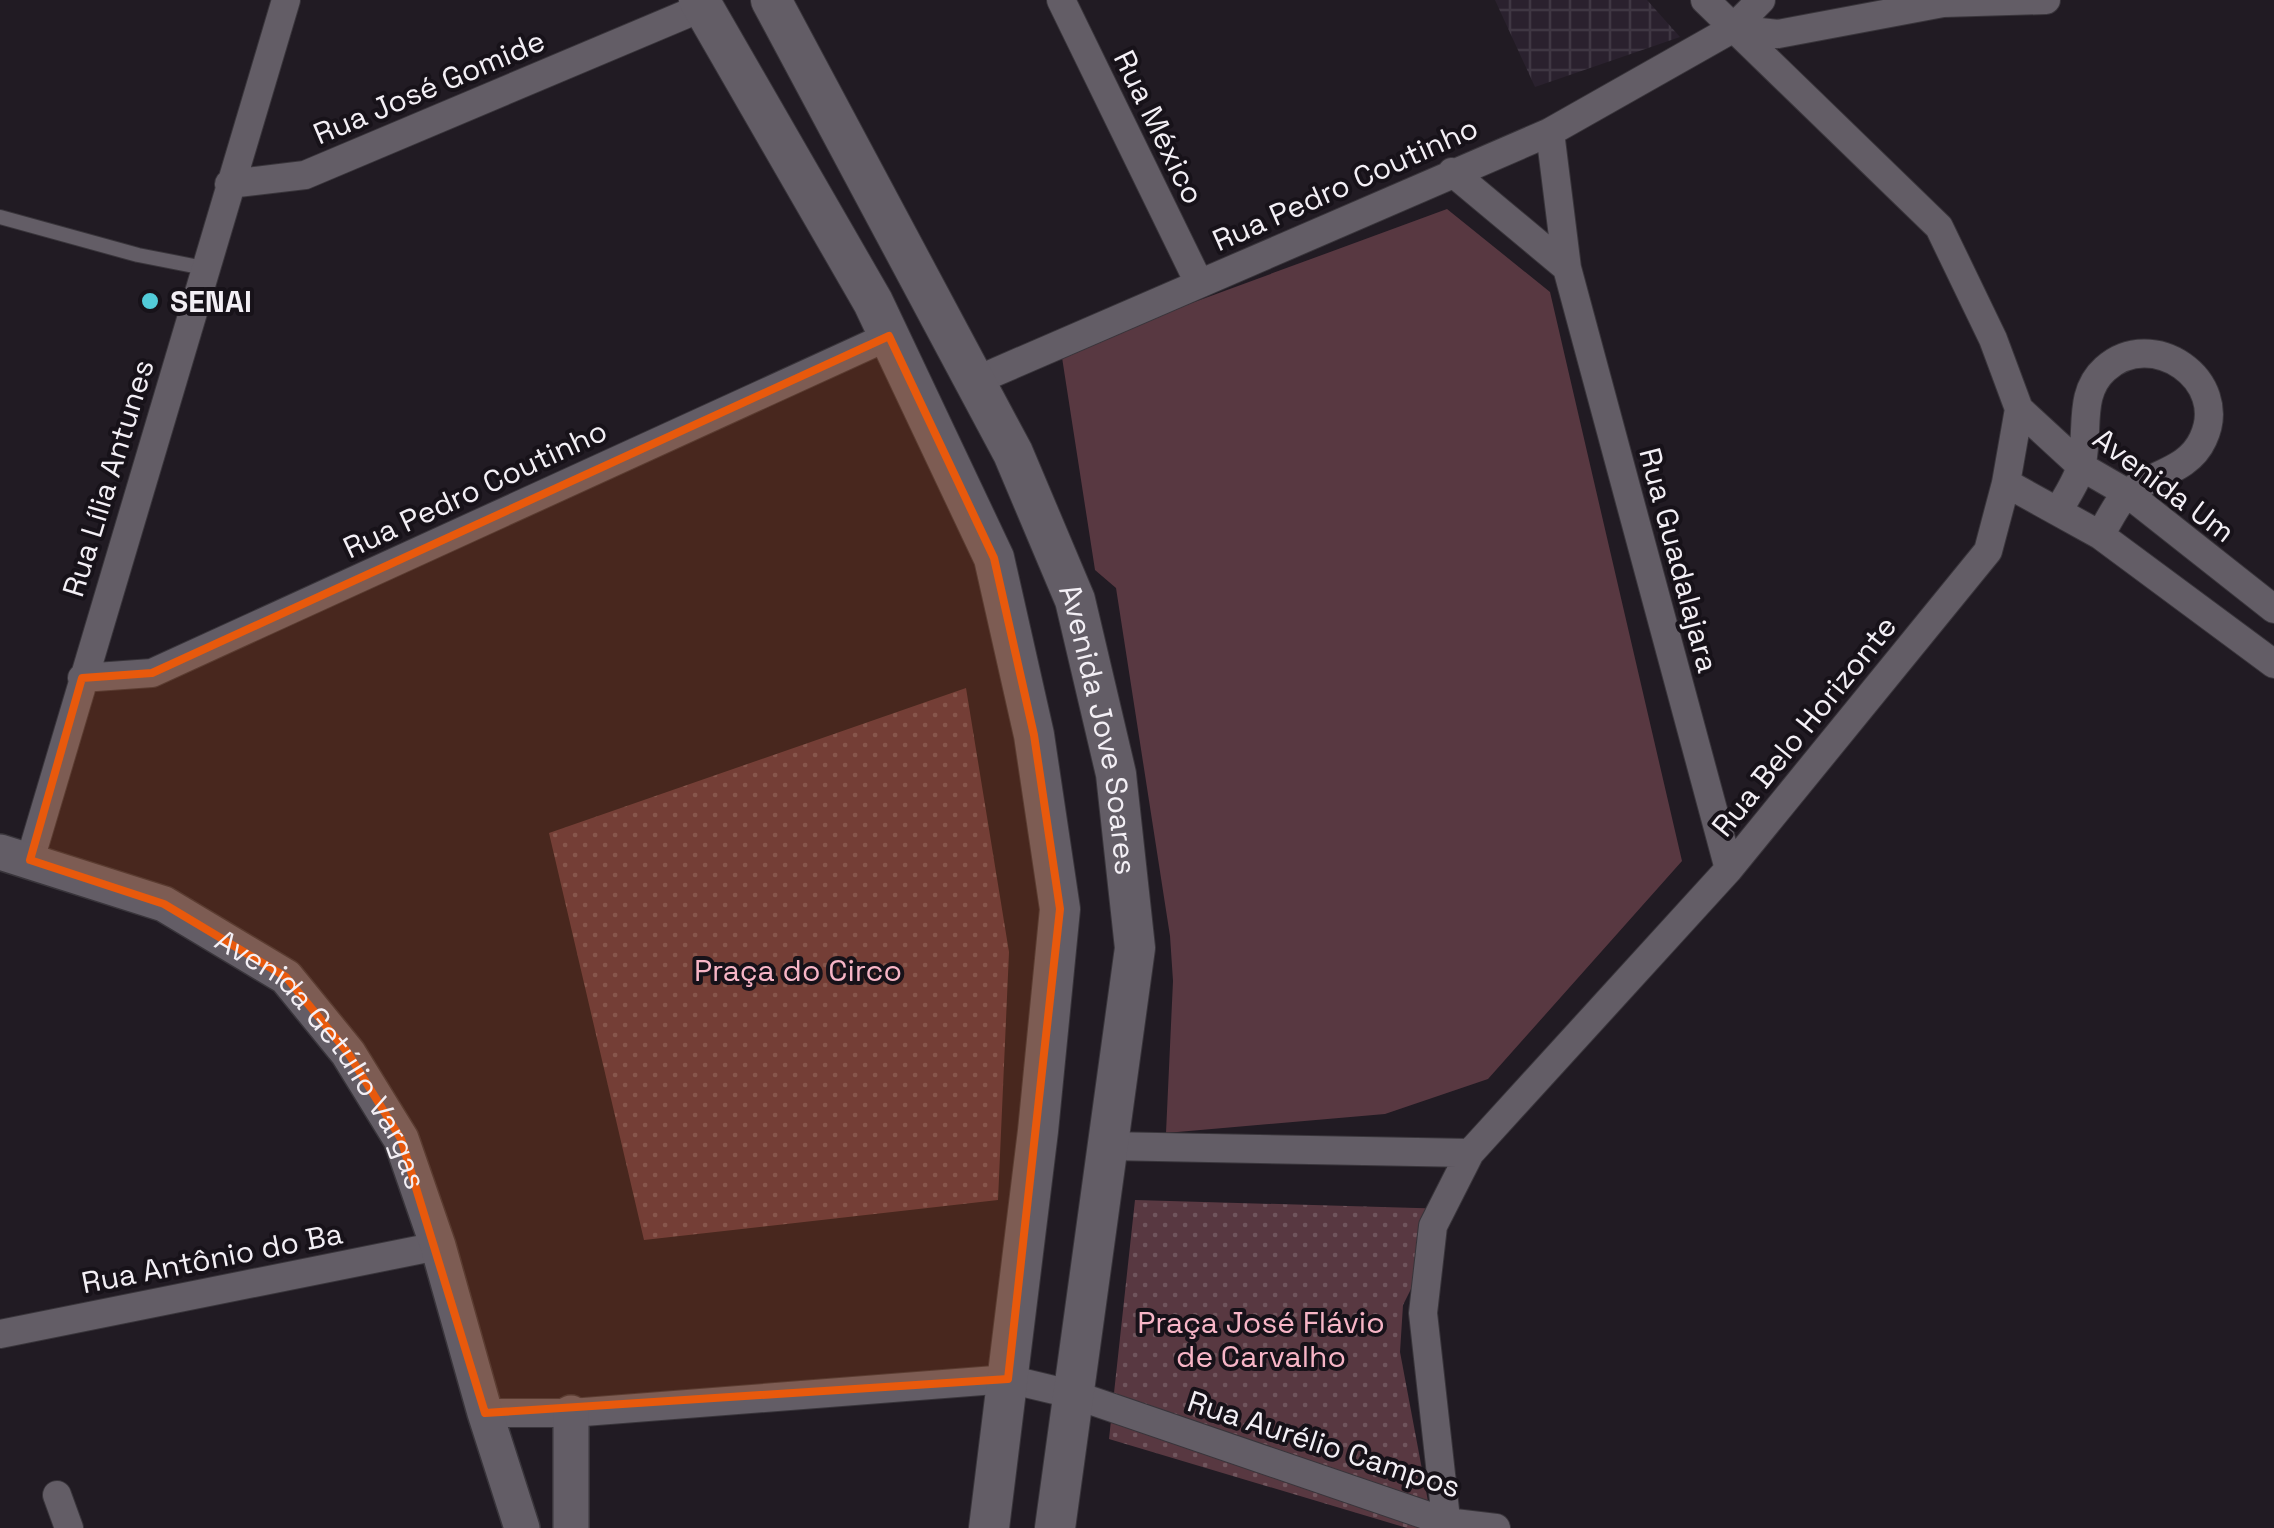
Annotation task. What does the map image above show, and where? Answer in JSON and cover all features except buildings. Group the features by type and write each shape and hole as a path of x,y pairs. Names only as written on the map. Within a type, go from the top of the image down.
{"main road":[{"name":"Avenida Jove Soares","path":"771,0 1013,453 1075,600 1116,774 1135,948 1055,1528"},
{"name":"Avenida Jove Soares","path":"701,4 873,302 994,558 1034,734 1060,908 989,1528"}],"street":[{"name":"Rua Lília Antunes","path":"15,856 82,678 286,0"},
{"name":"Rua México","path":"1061,0 1199,283"},
{"path":"1705,0 1940,227 1993,339 2019,408"},
{"name":"Rua Pedro Coutinho","path":"974,382 1550,132 1732,28 1760,0"},
{"path":"1732,28 1778,34 1943,3 2046,0"},
{"name":"Rua José Gomide","path":"229,184 305,174 701,4"},
{"name":"Rua Guadalajara","path":"1550,132 1567,268 1729,869"},
{"path":"1452,172 1567,268"},
{"name":"Rua Pedro Coutinho","path":"82,678 152,673 888,336"},
{"path":"2059,510 2082,467 2088,428 2086,406 2092,386 2105,368 2123,357 2144,353 2165,356 2184,365 2199,381 2208,400 2209,420 2204,439 2178,467 2127,493 2100,535"},
{"name":"Avenida Um","path":"2019,408 2082,467 2127,493 2274,610"},
{"name":"Rua Belo Horizonte","path":"1447,1525 1423,1313 1433,1226 1470,1153 1729,869 1988,551 2006,483 2019,408"},
{"path":"2006,483 2100,535 2274,664"},
{"name":"Avenida Getúlio Vargas","path":"15,856 164,904 286,978 348,1053 401,1139 438,1246 484,1412 522,1528"},
{"path":"1108,1146 1470,1153"},
{"name":"Rua Antônio do Ba","path":"0,1334 438,1246"},
{"path":"484,1412 571,1413 1008,1380 1076,1394"},
{"name":"Rua Aurélio Campos","path":"1076,1394 1447,1525 1496,1528"},
{"path":"571,1413 571,1528"},
{"path":"58,1495 69,1528"}],"lane":[{"path":"0,217 138,255 204,268"}],"highlighted area":[{"path":"889,336 994,558 1034,735 1060,909 1008,1379 485,1413 401,1139 348,1053 286,977 164,904 30,860 82,678 152,673"}],"shaded area":[{"path":"1495,0 1647,0 1680,37 1535,87"}],"green space":[{"path":"1447,209 1550,292 1682,861 1488,1079 1385,1114 1166,1133 1173,981 1170,936 1116,588 1095,570 1061,351"},
{"name":"Praça do Circo","path":"966,688 1009,952 998,1200 644,1240 549,833"},
{"name":"Praça José Flávio de Carvalho","path":"1135,1200 1451,1209 1403,1305 1400,1352 1433,1528 1407,1528 1109,1439"}],"place":[{"name":"SENAI","path":"150,301"}]}
